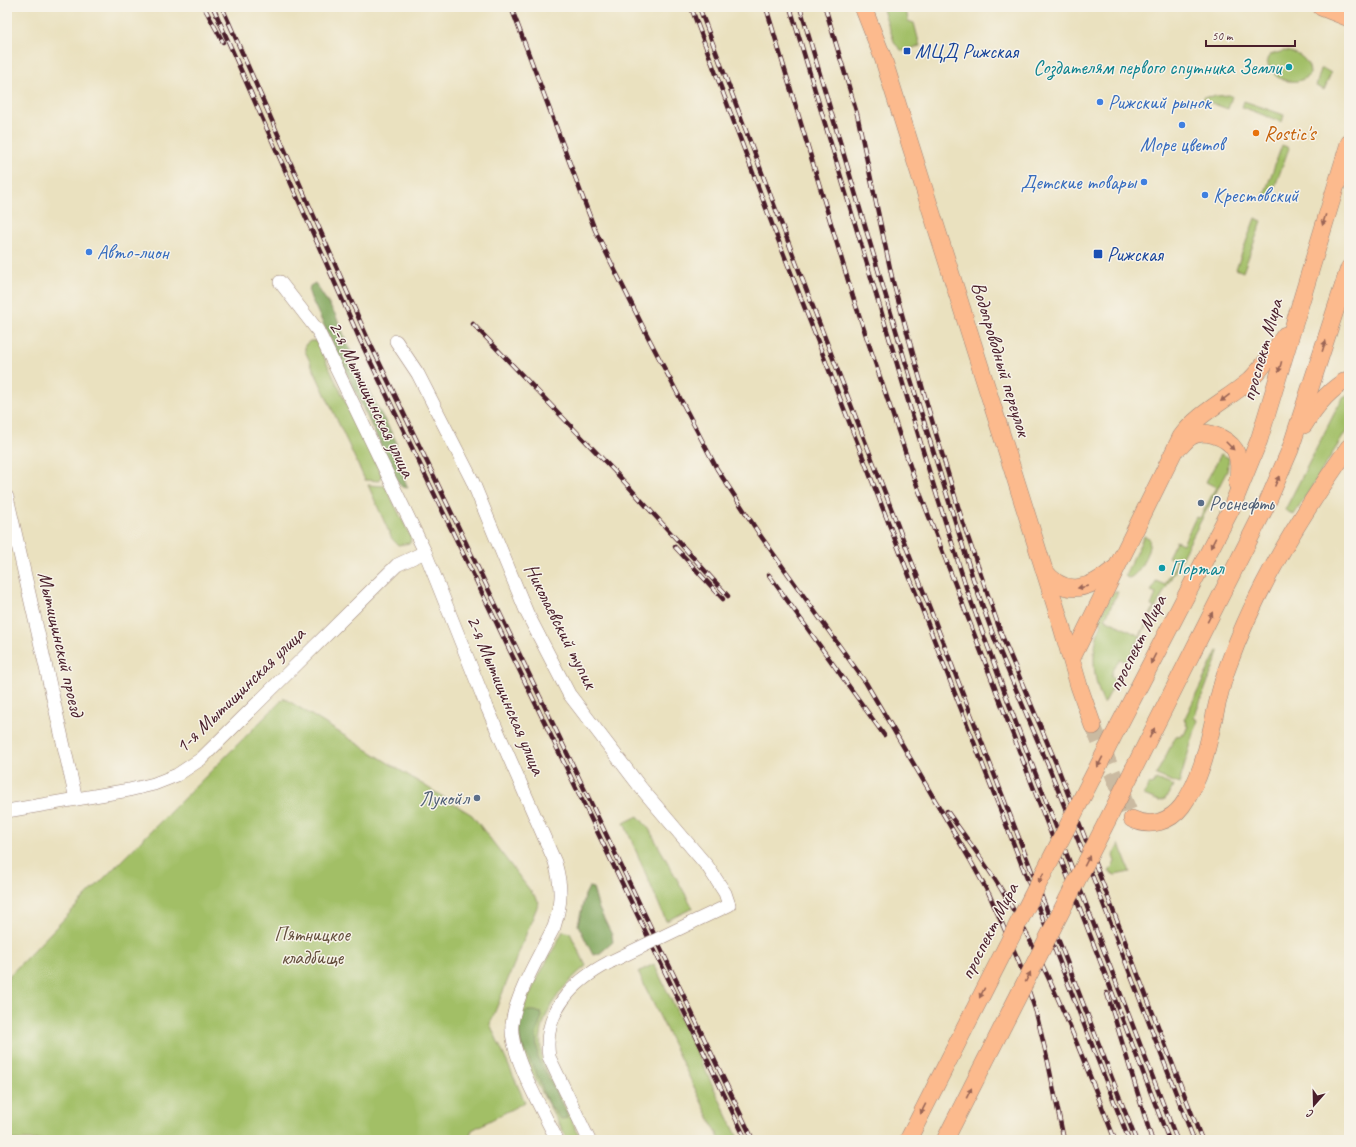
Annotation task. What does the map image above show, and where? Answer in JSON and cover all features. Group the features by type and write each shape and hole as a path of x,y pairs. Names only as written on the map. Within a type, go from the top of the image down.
{"main road":[{"name":"Водопроводный переулок","path":"863,7 883,58 1093,726"},
{"path":"1321,7 1349,18"},
{"name":"проспект Мира","path":"908,1140 1118,727 1231,509 1259,440 1299,303 1349,143"},
{"path":"945,1140 1265,508 1290,450 1349,268"},
{"path":"1072,658 1167,465 1187,429 1249,380 1271,355 1284,336 1299,303"},
{"path":"1290,450 1307,420 1323,399 1333,389 1349,379"},
{"path":"1323,399 1335,391 1349,388"},
{"path":"1167,465 1181,446 1193,436 1204,433 1222,439 1234,449 1238,457 1238,480 1231,509"},
{"path":"1132,819 1150,824 1166,819 1177,812 1189,794 1205,752 1227,668 1252,605 1305,515 1349,447"},
{"path":"1043,568 1053,580 1060,584 1077,588 1090,585 1116,568"}],"street":[{"name":"2-я Мытищинская улица","path":"280,282 318,331 425,552 487,706 555,862 560,881 561,898 554,927 519,999 513,1014 511,1026 512,1036 520,1060 557,1140"},
{"name":"Николаевский тупик","path":"396,340 418,374 472,480 527,613 569,694 641,788 708,867 725,894 729,905 590,972 569,991 557,1009 548,1034 549,1057 589,1140"},
{"name":"Мытищинский проезд","path":"7,497 76,799"},
{"name":"1-я Мытищинская улица","path":"7,811 154,784 177,775 189,768 201,759 397,565 425,552"}],"green space":[{"path":"882,7 906,7 908,21 914,23 920,46 902,51 895,44"},
{"path":"1284,51 1294,53 1302,57 1308,64 1310,74 1304,79 1291,81 1284,80 1272,72 1267,59 1270,55"},
{"path":"1321,69 1331,73 1324,90 1316,86"},
{"path":"1232,96 1228,109 1203,100 1204,97"},
{"path":"1244,101 1284,115 1282,122 1242,107"},
{"path":"1282,145 1289,148 1270,200 1263,198"},
{"path":"1255,218 1262,221 1243,272 1236,269"},
{"path":"315,283 335,314 363,381 396,441 396,460 408,488 402,487 398,482 311,298 309,292 310,286"},
{"path":"310,341 316,341 382,476 379,481 365,480 305,351 305,345"},
{"path":"1349,396 1349,427 1294,515 1285,510 1338,406 1343,398"},
{"path":"1221,454 1229,458 1227,471 1127,662 1120,659 1113,668 1111,677 1117,680 1104,704 1097,684 1094,664 1094,653 1098,633 1102,623 1098,621 1113,592 1118,592 1105,619 1140,636 1154,607 1151,606 1156,594 1151,592 1156,581 1165,585 1177,561 1168,557 1176,541 1183,544 1196,517 1200,518 1216,487 1206,482"},
{"path":"368,485 385,486 411,537 410,543 398,545 392,539"},
{"path":"1144,536 1149,538 1146,555 1140,568 1132,577 1128,578 1125,576 1126,573"},
{"path":"1217,651 1219,652 1194,718 1198,720 1179,784 1156,775 1176,736 1180,737 1182,734 1184,735 1188,726 1186,725 1187,722 1184,720"},
{"name":"Пятницкое кладбище","path":"284,698 472,815 539,902 490,1024 525,1102 472,1130 468,1140 7,1140 7,978 86,896"},
{"path":"1156,779 1174,786 1165,799 1159,801 1144,795 1149,784 1152,785"},
{"path":"638,816 649,829 693,908 666,921 624,823"},
{"path":"1119,844 1130,872 1115,875 1109,872 1115,862 1113,856"},
{"path":"589,887 593,888 599,909 612,935 613,942 599,954 593,955 578,925 585,895"},
{"path":"563,931 570,933 586,966 567,984 551,1006 545,1018 540,1044 542,1057 546,1068 581,1140 568,1140 524,1055 518,1031 519,1021 529,995"},
{"path":"654,964 739,1140 720,1140 638,972"},
{"path":"526,1011 541,1013 542,1016 536,1035 538,1058 567,1115 567,1118 561,1119 547,1102 539,1079 521,1043 519,1024 521,1016"}],"tunnel":[{"path":"1093,726 1132,819"}],"railway":[{"path":"204,7 223,42"},
{"path":"213,7 361,342 746,1140"},
{"path":"222,7 367,337 753,1140"},
{"path":"511,7 595,230 646,333 717,469 760,535 866,683 989,894 1019,962 1036,1012 1064,1140"},
{"path":"691,7 772,224 1129,1140"},
{"path":"699,7 808,294 1136,1140"},
{"path":"766,7 853,297 913,475 1169,1140"},
{"path":"790,7 930,474 968,593 1016,723 1177,1140"},
{"path":"800,7 906,364 975,585 995,640 1048,765 1094,880 1194,1140"},
{"path":"825,7 857,114 893,282 927,404 963,523 1002,636 1056,763 1202,1140"},
{"path":"473,324 619,476 728,596"},
{"path":"675,547 723,599"},
{"path":"769,575 884,735"},
{"path":"947,811 984,862 1021,923 1037,953 1065,1014 1115,1140"},
{"path":"1107,993 1152,1140"}],"place":[{"name":"МЦД Рижская","path":"907,51"},
{"name":"Создателям первого спутника Земли","path":"1289,67"},
{"name":"Рижский рынок","path":"1100,102"},
{"name":"Море цветов","path":"1182,125"},
{"name":"Rostic's","path":"1256,133"},
{"name":"Детские товары","path":"1144,182"},
{"name":"Крестовский","path":"1205,195"},
{"name":"Авто-лион","path":"89,252"},
{"name":"Рижская","path":"1098,254"},
{"name":"Роснефть","path":"1201,503"},
{"name":"Портал","path":"1162,568"},
{"name":"Лукойл","path":"477,798"}]}
